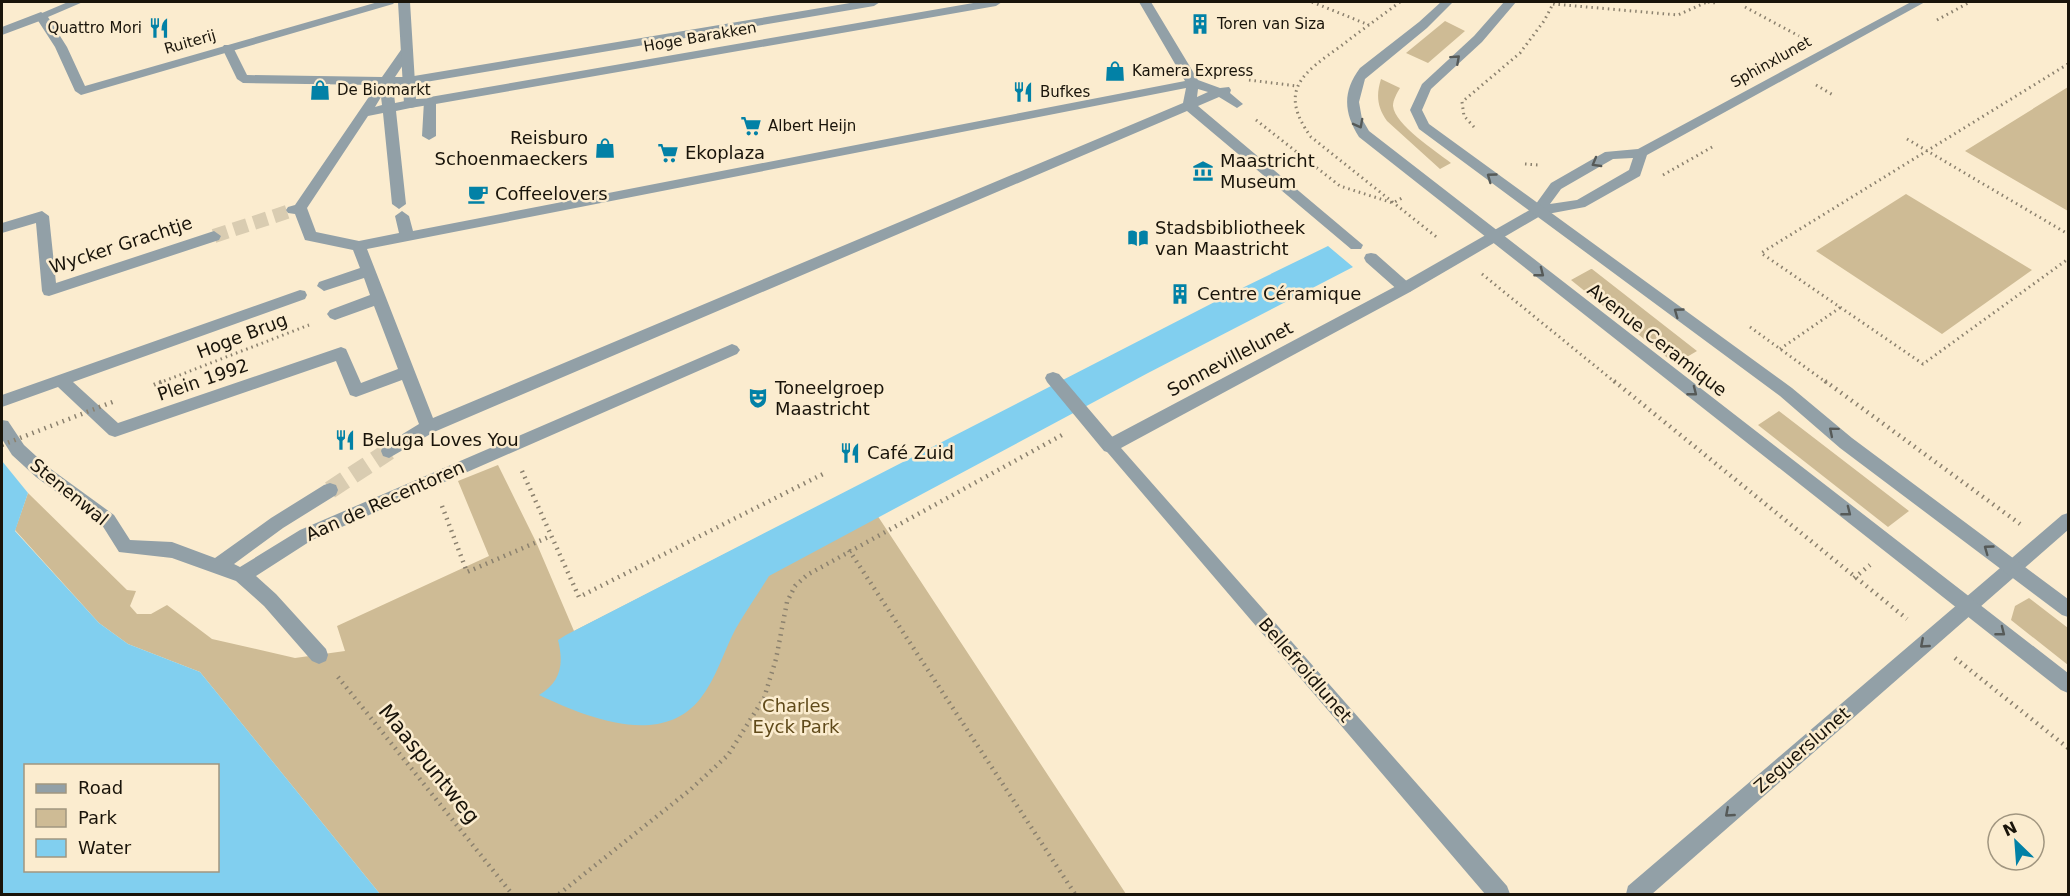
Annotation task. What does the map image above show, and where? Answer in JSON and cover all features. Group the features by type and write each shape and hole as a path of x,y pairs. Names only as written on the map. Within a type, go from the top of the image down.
{"street":[{"path":"2,31 77,2"},
{"name":"Ruiterij","path":"41,16 61,47 81,91 389,2"},
{"path":"404,2 410,104"},
{"name":"Hoge Barakken","path":"228,48 243,79 408,81 874,2"},
{"name":"Hoge Barakken","path":"364,113 996,2"},
{"path":"1144,2 1193,83 1189,106"},
{"name":"Avenue Ceramique","path":"1447,2 1423,25 1364,71 1356,80 1352,98 1354,116 1359,128 1372,141 1493,237 2068,684"},
{"name":"Avenue Ceramique","path":"1510,2 1478,39 1432,81 1422,94 1416,110 1424,126 1786,392 1846,443 2068,609"},
{"name":"Sphinxlunet","path":"1538,211 1556,186 1610,156 1641,153 1919,2"},
{"path":"407,50 296,209 310,236 359,246 1193,83 1226,90 1237,104"},
{"path":"386,81 400,210 407,237"},
{"path":"388,451 428,427 1226,90"},
{"path":"429,136 430,101"},
{"path":"1189,106 1356,245"},
{"path":"1538,211 1580,204 1592,198 1635,173 1641,153"},
{"name":"Sonnevillelunet","path":"1110,446 1405,288 1538,211"},
{"name":"Wycker Grachtje","path":"2,228 42,216 49,291 214,236"},
{"path":"359,246 428,427"},
{"path":"1371,258 1405,288"},
{"path":"324,286 367,271"},
{"path":"2,401 300,295"},
{"path":"335,315 379,298"},
{"name":"Aan de Recentoren","path":"242,575 306,535 732,350"},
{"name":"Plein 1992","path":"60,380 115,430 341,353 356,392 407,372"},
{"name":"Bellefroidlunet","path":"1053,378 1499,894"},
{"name":"Stenenwal","path":"2,426 18,450 42,472 108,520 125,547 172,550 242,575 270,600 319,655"},
{"name":"Aan de Recentoren","path":"218,566 277,523 330,490"},
{"name":"Zeguerslunet","path":"1636,894 2068,520"}],"path":[{"path":"1312,2 1369,25"},
{"path":"1479,131 1464,116 1462,102 1520,53 1544,21 1553,3 1678,15 1708,2 1716,3"},
{"path":"1745,7 1799,36"},
{"path":"2068,64 1761,253 1923,364 2068,260"},
{"path":"1251,79 1298,86"},
{"path":"1237,104 1341,186 1393,203 2068,748"},
{"path":"1907,139 2068,234"},
{"path":"1780,349 1840,308"},
{"name":"Hoge Brug","path":"159,383 335,315"},
{"path":"1743,322 2044,542"},
{"path":"2,445 115,401"},
{"path":"559,894 690,790 728,755 764,698 776,659 783,618 795,586 807,575 1072,430 1110,446"},
{"path":"510,445 579,597 823,474"},
{"path":"432,480 467,572 551,536"},
{"path":"849,550 1075,894"},
{"name":"Maaspuntweg","path":"319,655 405,758 512,894"}],"green space":[{"path":"1445,21 1465,31 1428,63 1406,53"},
{"path":"1381,79 1400,88 1393,106 1401,121 1417,137 1451,163 1440,169 1387,121 1378,101"},
{"path":"2068,87 2068,211 1965,151"},
{"path":"1906,194 2032,270 1942,334 1816,251"},
{"path":"1591,269 1697,351 1675,364 1571,280"},
{"path":"1779,411 1909,511 1888,527 1758,425"},
{"name":"Charles Eyck Park","path":"498,465 536,542 574,631 858,486 1126,894 380,894 200,672 128,644 99,623 15,530 28,493 127,590 136,591 130,606 137,614 151,614 167,605 212,639 295,658 345,651 337,626 489,556 458,481"},
{"path":"2029,598 2068,628 2068,665 2011,620 2015,606"}],"water":[{"path":"1328,246 1353,267 1148,373 769,576 735,630 706,691 683,714 664,722 643,725 621,724 578,712 539,695 552,684 559,672 561,657 558,640 566,635"},
{"path":"2,461 28,493 15,531 99,623 128,644 200,672 380,894 2,894"}],"tunnel":[{"path":"214,236 293,210"},
{"path":"330,490 389,451"}],"place":[{"name":"Toren van Siza","path":"1200,24"},
{"name":"Quattro Mori","path":"159,28"},
{"name":"Kamera Express","path":"1115,71"},
{"name":"De Biomarkt","path":"320,90"},
{"name":"Bufkes","path":"1023,92"},
{"name":"Albert Heijn","path":"751,126"},
{"name":"Reisburo Schoenmaeckers","path":"605,148"},
{"name":"Ekoplaza","path":"668,153"},
{"name":"Maastricht Museum","path":"1203,171"},
{"name":"Coffeelovers","path":"478,194"},
{"name":"Stadsbibliotheek van Maastricht","path":"1138,238"},
{"name":"Centre Céramique","path":"1180,294"},
{"name":"Toneelgroep Maastricht","path":"758,398"},
{"name":"Beluga Loves You","path":"345,440"},
{"name":"Café Zuid","path":"850,453"}]}
